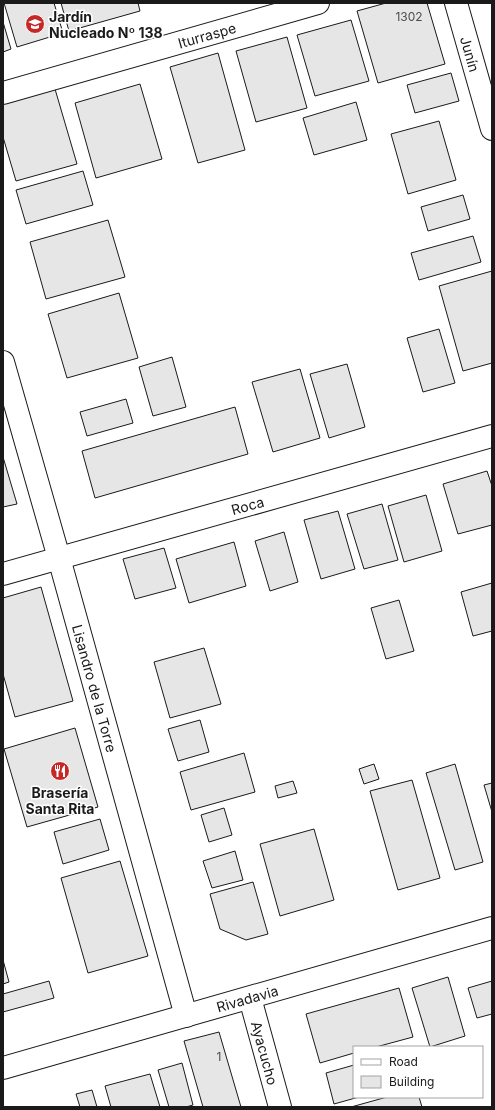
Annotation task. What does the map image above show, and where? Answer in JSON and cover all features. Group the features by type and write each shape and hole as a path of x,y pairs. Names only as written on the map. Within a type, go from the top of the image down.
{"street":[{"name":"Iturraspe","path":"3,94 318,3"},
{"name":"Junín","path":"456,3 492,129"},
{"name":"Lisandro de la Torre","path":"3,362 186,1016"},
{"name":"Roca","path":"3,574 492,436"},
{"name":"Rivadavia","path":"3,1068 492,928"},
{"name":"Ayacucho","path":"250,998 280,1107"}],"building":[{"name":"Jardín Nucleado Nº 138","path":"4,3 54,3 63,33 17,47"},
{"path":"61,3 138,3 140,11 69,31"},
{"path":"386,3 427,3 445,64 378,83 357,11"},
{"path":"351,20 369,81 315,96 297,35"},
{"path":"3,22 11,49 3,52"},
{"path":"287,37 307,108 256,122 236,51"},
{"path":"218,53 245,150 198,163 170,67"},
{"path":"451,73 459,101 415,113 407,85"},
{"path":"140,84 162,159 96,178 75,103"},
{"path":"55,89 77,164 16,181 3,137 3,104"},
{"path":"356,102 367,140 314,155 303,118"},
{"path":"439,121 456,180 408,194 391,134"},
{"path":"83,171 93,205 26,224 16,190"},
{"path":"463,195 470,219 428,231 421,207"},
{"path":"108,220 125,277 46,299 30,242"},
{"path":"473,236 481,262 419,280 411,253"},
{"path":"492,271 492,363 463,371 439,286"},
{"path":"119,293 138,358 67,378 48,314"},
{"path":"439,329 455,383 423,392 407,338"},
{"path":"172,357 186,407 153,416 139,367"},
{"path":"347,364 365,427 329,438 310,374"},
{"path":"300,369 320,438 273,452 252,382"},
{"path":"126,399 133,423 87,436 80,412"},
{"path":"235,407 248,454 95,498 82,451"},
{"path":"3,457 17,504 3,507"},
{"path":"487,471 492,486 492,525 458,534 443,484"},
{"path":"426,495 442,551 404,562 388,506"},
{"path":"382,504 398,560 364,569 347,514"},
{"path":"338,511 355,569 321,579 304,520"},
{"path":"284,532 298,582 270,591 255,541"},
{"path":"234,542 246,586 189,603 176,559"},
{"path":"164,548 176,588 135,599 123,559"},
{"path":"492,583 492,631 473,636 461,592"},
{"path":"41,587 73,701 15,717 3,674 3,598"},
{"path":"399,600 414,651 386,659 371,608"},
{"path":"204,648 221,704 170,718 154,662"},
{"path":"200,720 209,752 178,761 168,729"},
{"path":"75,728 98,807 27,827 4,749"},
{"path":"244,753 255,792 191,810 180,772"},
{"path":"374,764 379,779 364,784 359,769"},
{"path":"455,764 483,862 455,870 426,773"},
{"path":"412,780 440,878 398,890 370,791"},
{"path":"293,781 297,793 278,798 275,786"},
{"path":"492,783 492,812 484,785"},
{"path":"224,808 232,835 209,842 201,815"},
{"path":"100,819 109,850 63,864 54,832"},
{"path":"314,829 334,900 280,916 260,844"},
{"path":"235,851 243,880 212,888 203,861"},
{"path":"120,861 148,956 88,973 61,878"},
{"path":"253,882 268,934 246,940 220,929 210,894"},
{"path":"3,960 9,982 3,984"},
{"path":"448,977 465,1036 430,1046 412,988"},
{"path":"49,981 54,998 3,1012 3,994"},
{"path":"492,981 492,1014 477,1018 468,988"},
{"path":"399,988 413,1037 380,1046 353,1046 353,1053 320,1063 306,1014"},
{"path":"219,1032 241,1107 203,1107 184,1041"},
{"path":"182,1063 193,1105 186,1107 169,1107 158,1070"},
{"path":"353,1065 353,1098 355,1098 334,1104 326,1073"},
{"path":"150,1074 160,1107 111,1107 105,1086"},
{"path":"92,1090 97,1107 80,1107 76,1094"},
{"path":"383,1098 419,1098 422,1107 351,1107"}],"place":[{"name":"Jardín Nucleado Nº 138","path":"35,24"},
{"name":"Brasería Santa Rita","path":"60,771"}]}
